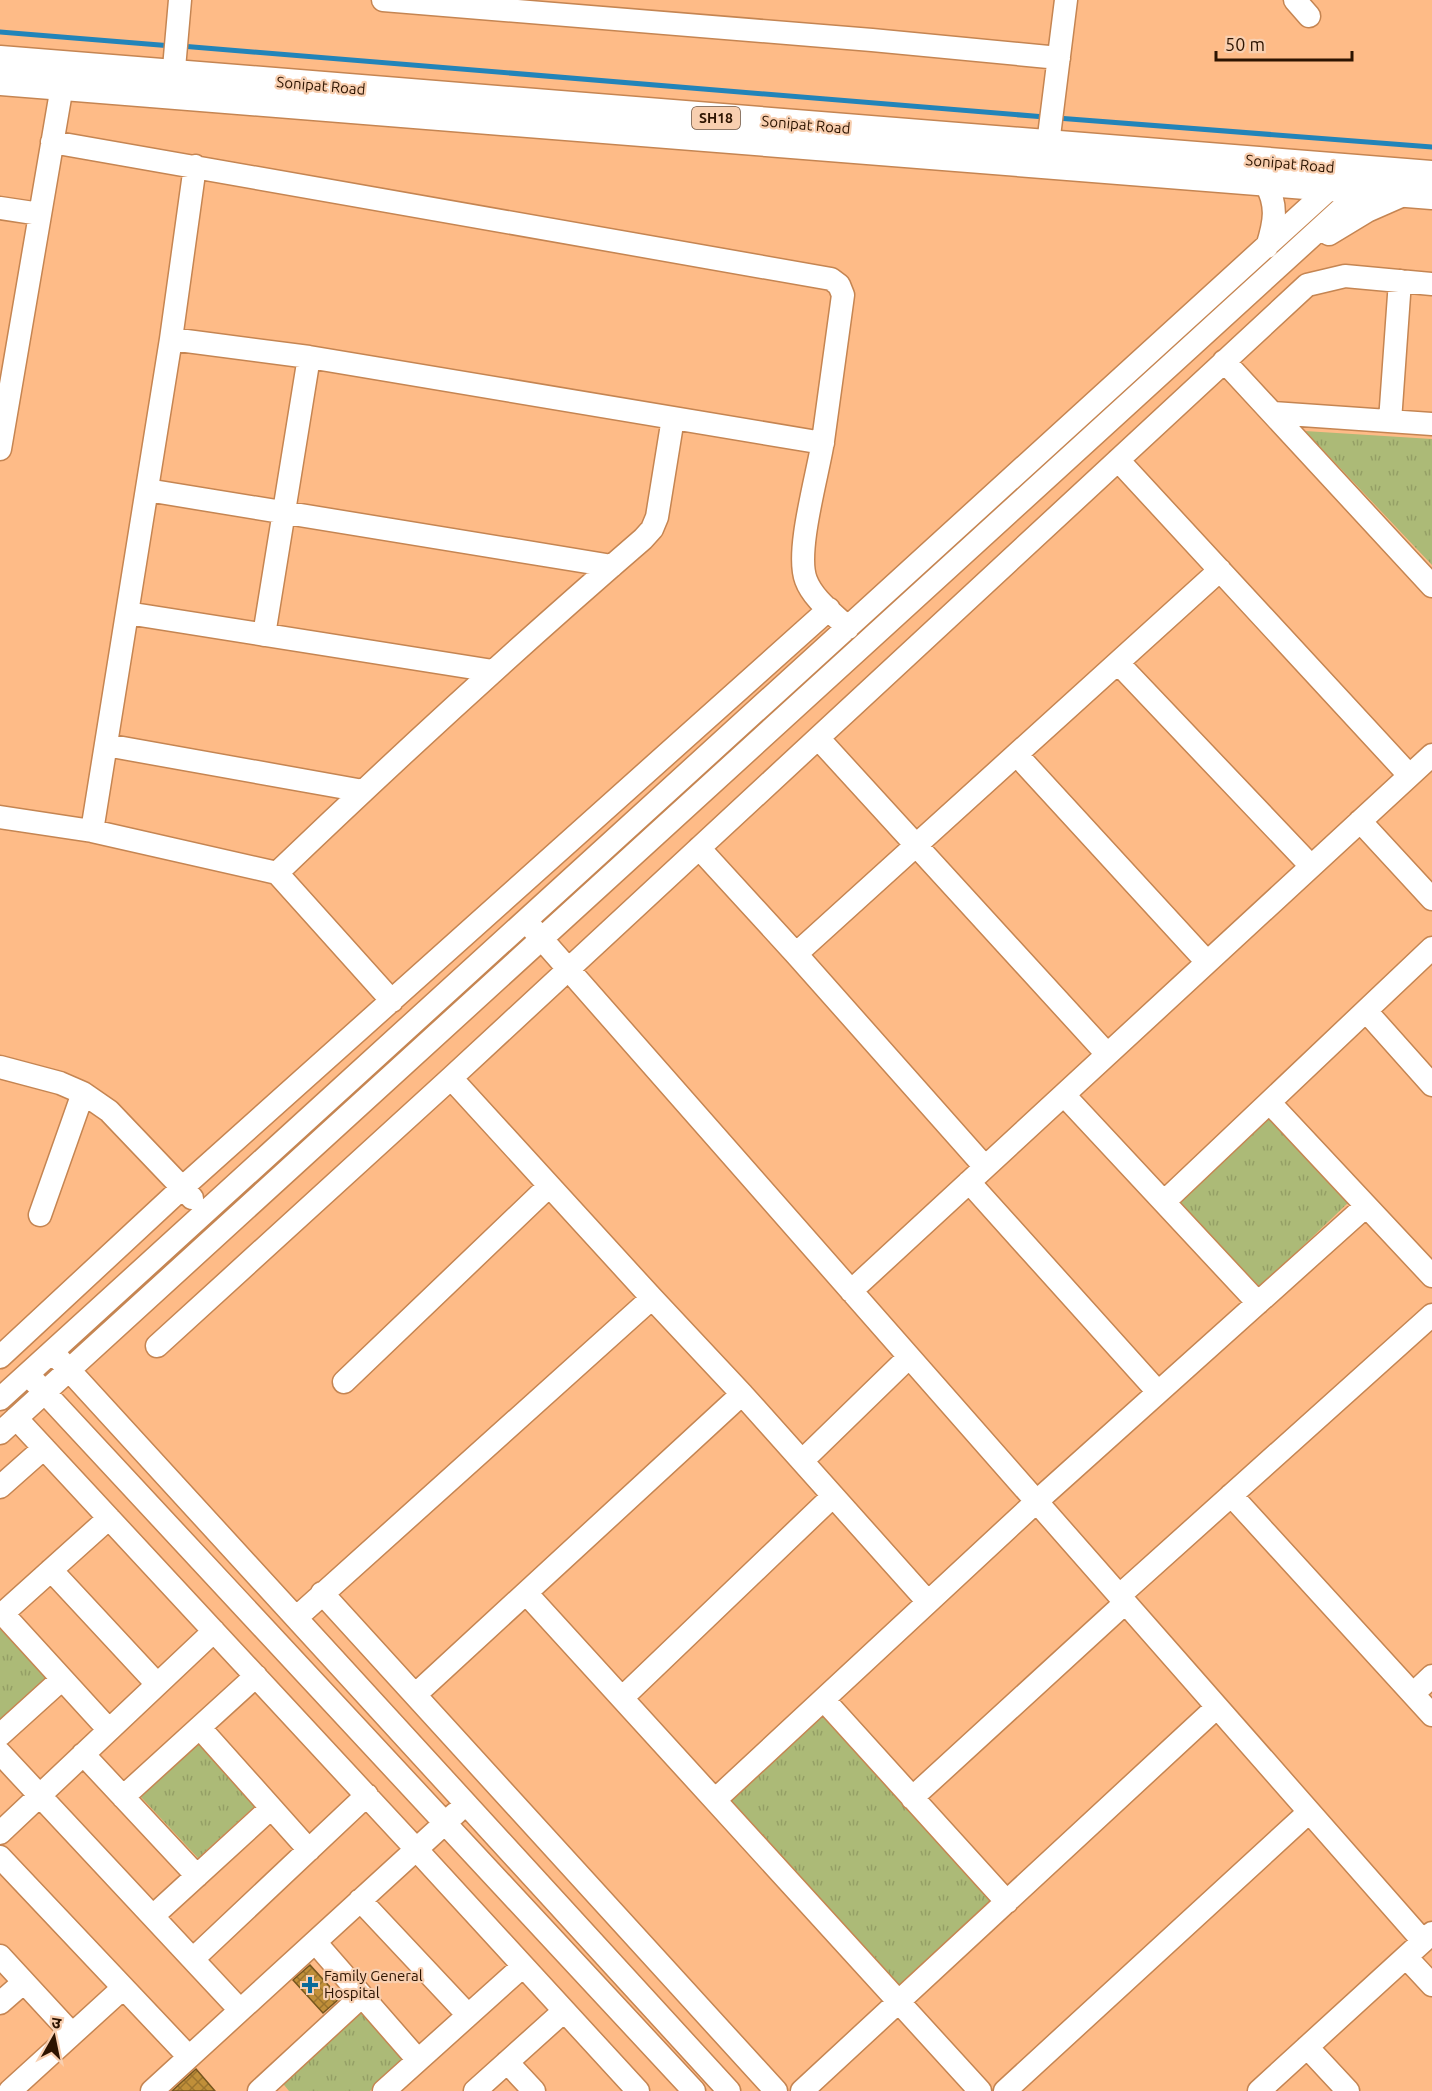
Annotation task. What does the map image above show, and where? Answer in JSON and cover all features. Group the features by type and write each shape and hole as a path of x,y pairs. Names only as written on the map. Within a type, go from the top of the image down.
{"main road":[{"name":"Sonipat Road","path":"0,60 175,66 1049,135 1366,177 1432,175"},
{"name":"Sonipat Road","path":"0,81 62,86 175,66"},
{"name":"Sonipat Road","path":"1049,135 1265,182 1331,188 1366,177 1420,194"}],"street":[{"path":"175,66 180,0"},
{"path":"383,0 872,39 1059,58"},
{"path":"1049,135 1066,0"},
{"path":"0,449 62,86"},
{"path":"52,142 831,279 839,285 843,295 823,443 803,549 803,569 806,582 812,592 848,628"},
{"path":"92,831 171,339 195,166"},
{"path":"638,2091 44,1448 8,1426 1287,260 1366,177"},
{"path":"1265,182 1273,196 1275,223 1267,247"},
{"path":"0,1399 1331,188"},
{"path":"1287,260 1367,211 1420,194"},
{"path":"0,208 40,214"},
{"path":"1287,260 1307,285"},
{"path":"157,1346 451,1078 1307,285 1345,276 1432,284"},
{"path":"1390,421 1400,281"},
{"path":"171,339 309,357 823,443"},
{"path":"264,635 309,357"},
{"path":"1224,361 1432,586"},
{"path":"1273,413 1432,424"},
{"path":"277,873 493,671 643,539 657,517 673,418"},
{"path":"1118,460 1409,775"},
{"path":"147,489 612,566"},
{"path":"796,954 1220,570"},
{"path":"0,1357 182,1188 829,609"},
{"path":"127,613 493,671"},
{"path":"1118,663 1311,866"},
{"path":"818,738 1107,1054"},
{"path":"106,745 363,791"},
{"path":"1017,755 1207,962"},
{"path":"851,1291 1432,755"},
{"path":"0,817 92,831 277,873 392,1001"},
{"path":"1360,821 1432,899"},
{"path":"699,848 796,954 1158,1392"},
{"path":"526,921 1309,1812 1427,1937 1259,2091"},
{"path":"1164,1202 1432,948"},
{"path":"1366,1011 1432,1085"},
{"path":"0,1067 60,1083 83,1094 109,1111 206,1212"},
{"path":"451,1078 742,1394 928,1602"},
{"path":"40,1215 83,1094"},
{"path":"1064,1095 1258,1303"},
{"path":"1270,1103 1432,1276"},
{"path":"344,1382 549,1186"},
{"path":"715,1800 1036,1502 1366,1206"},
{"path":"296,1617 652,1298"},
{"path":"912,1798 1231,1495 1432,1315"},
{"path":"52,1352 466,1803 720,2088"},
{"path":"802,1461 909,1357"},
{"path":"28,1374 694,2091"},
{"path":"415,1695 742,1394"},
{"path":"0,1487 44,1448"},
{"path":"1231,1495 1432,1715"},
{"path":"622,1698 833,1496"},
{"path":"109,1518 1,1615 109,1730"},
{"path":"51,1570 157,1684"},
{"path":"322,1593 776,2091"},
{"path":"526,1593 980,2091"},
{"path":"0,1833 214,1631"},
{"path":"123,1797 256,1676"},
{"path":"1413,1694 1432,1676"},
{"path":"0,1735 62,1679"},
{"path":"824,1700 1007,1902"},
{"path":"802,2091 1217,1707"},
{"path":"200,1728 309,1850"},
{"path":"0,1753 240,2010"},
{"path":"83,1754 197,1876"},
{"path":"193,1959 367,1795"},
{"path":"152,2091 466,1803"},
{"path":"153,1916 271,1808"},
{"path":"1005,2091 1309,1812"},
{"path":"0,1857 189,2057"},
{"path":"360,1900 468,2015"},
{"path":"315,1942 418,2060"},
{"path":"0,1956 72,2034"},
{"path":"1406,1957 1432,1985"},
{"path":"384,2091 523,1965"},
{"path":"0,2002 24,1982"},
{"path":"9,2091 123,1988"},
{"path":"270,2087 362,1996"},
{"path":"475,2091 564,2011"},
{"path":"1307,2047 1348,2091"},
{"path":"507,2062 534,2091"}],"green space":[{"path":"1305,431 1432,439 1432,565"},
{"path":"1268,1117 1350,1201 1260,1287 1178,1203"},
{"path":"2,1628 49,1680 0,1724 0,1630"},
{"path":"823,1716 992,1900 899,1985 730,1801"},
{"path":"199,1742 257,1804 198,1858 140,1796"},
{"path":"361,2008 406,2059 370,2091 289,2091 280,2080"}],"building":[{"path":"310,1965 340,1998 323,2013 293,1980"},
{"path":"196,2069 215,2091 172,2091"}],"waterway":[{"path":"0,32 172,46"},
{"path":"181,46 1045,117"},
{"path":"1057,118 1432,147"}],"place":[{"name":"Family General Hospital","path":"310,1985"}]}
